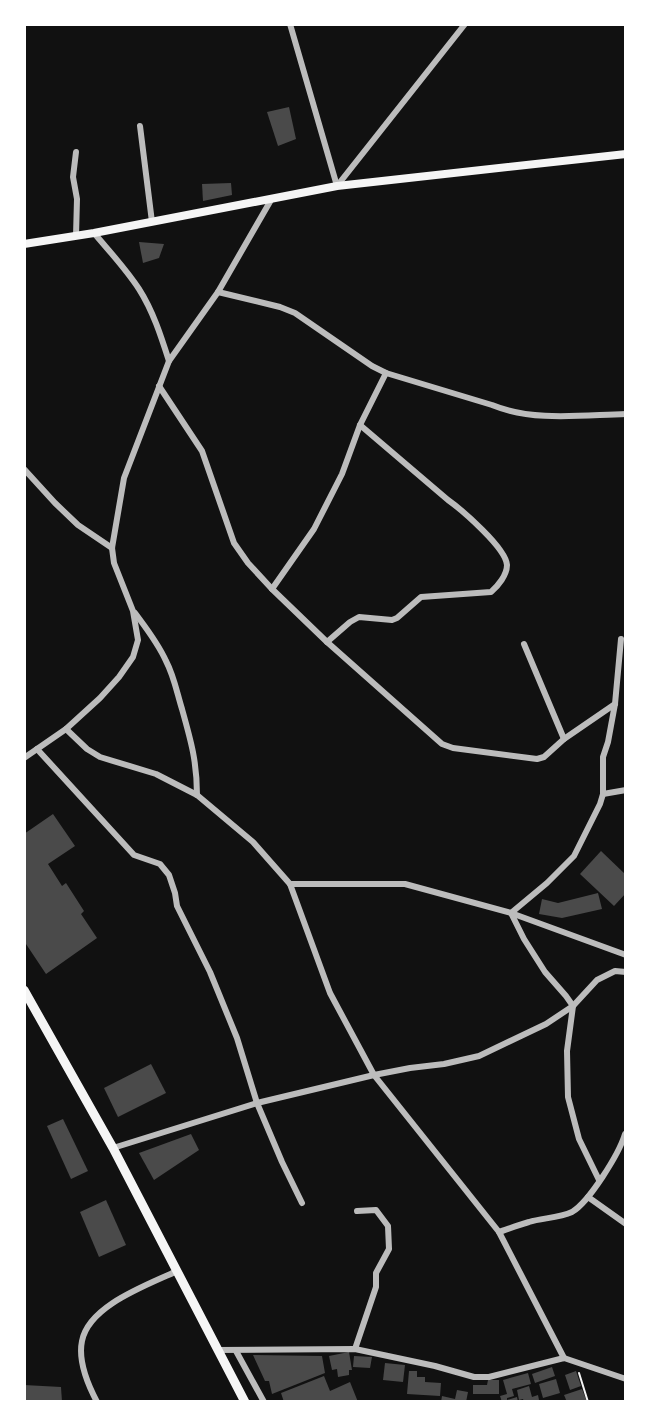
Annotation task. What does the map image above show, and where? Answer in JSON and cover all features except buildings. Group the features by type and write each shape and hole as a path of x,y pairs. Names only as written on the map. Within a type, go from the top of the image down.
{"main road":[{"path":"24,244 337,186 626,154"},
{"path":"25,995 113,1148 245,1402"}],"street":[{"path":"290,24 337,186"},
{"path":"337,186 465,24"},
{"path":"140,126 152,222"},
{"path":"76,152 73,177 77,199 76,236"},
{"path":"24,758 66,729 100,698 133,657 138,640 133,611 114,563 112,548 124,478 169,361 218,292 271,200"},
{"path":"94,233 141,293 169,361"},
{"path":"218,292 295,313 386,373 508,411 532,415 626,414"},
{"path":"272,589 314,529 386,373"},
{"path":"159,386 202,451 234,543 248,563 327,642 442,744 537,759 615,704"},
{"path":"327,642 359,617 392,620 421,597 491,592 507,566 506,560 481,528 360,425"},
{"path":"24,469 78,525 112,548"},
{"path":"133,611 161,652 176,686 197,768 197,795"},
{"path":"511,913 574,856 603,794 603,757 615,704 621,639"},
{"path":"524,644 564,739"},
{"path":"66,729 100,757 156,774 197,795 253,842 290,884 330,993 374,1075 499,1232 564,1358"},
{"path":"37,749 134,855 160,864 169,875 177,906 210,972 237,1038 257,1103 302,1203"},
{"path":"603,794 626,790"},
{"path":"290,884 405,884 511,913 626,955"},
{"path":"511,913 545,972 573,1006 567,1051 568,1097 579,1139 599,1180"},
{"path":"113,1148 257,1103 374,1075 479,1056 546,1024 573,1006 597,980 615,971 626,972"},
{"path":"499,1232 574,1210 588,1197 620,1150 625,1134"},
{"path":"588,1197 626,1224"},
{"path":"355,1349 376,1287 376,1273 389,1249 388,1226 376,1210 357,1211"},
{"path":"97,1402 82,1362 82,1340 94,1318 113,1302 177,1271"},
{"path":"218,1350 355,1349 474,1377 489,1377 564,1358 626,1379"},
{"path":"236,1351 264,1402"},
{"path":"88,1402 91,1390"}],"path":[{"path":"579,1372 588,1402"}]}
